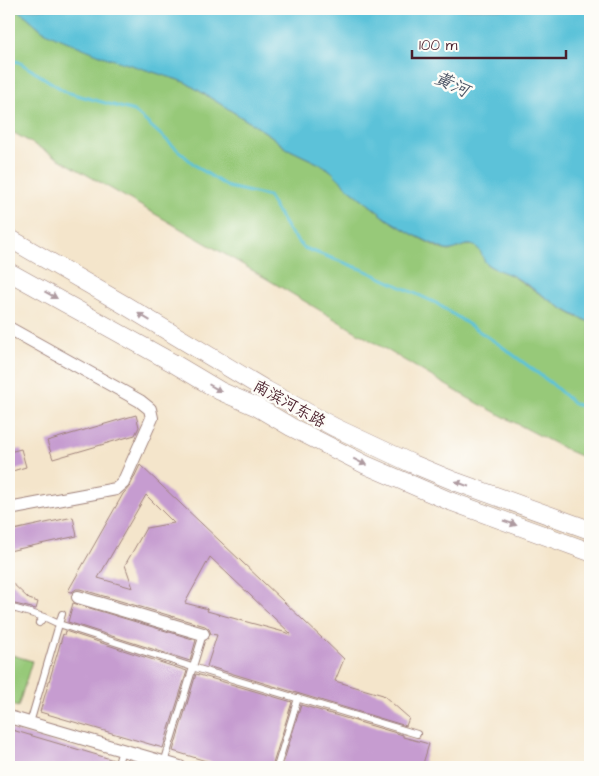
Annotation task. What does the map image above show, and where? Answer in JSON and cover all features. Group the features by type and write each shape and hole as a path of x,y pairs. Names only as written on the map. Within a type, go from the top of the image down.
{"main road":[{"name":"南滨河东路","path":"9,238 300,409 373,446 454,481 590,530"},
{"path":"9,248 84,290 123,304"},
{"name":"南滨河东路","path":"9,272 220,391 257,407 300,432 366,465 448,500 590,552"},
{"path":"173,363 186,341"}],"street":[{"path":"9,328 140,401 150,409 152,418 123,483 116,489 9,510"},
{"path":"78,597 202,634"},
{"path":"9,717 180,767"}],"lane":[{"path":"9,607 192,667 417,734"},
{"path":"30,723 62,614"},
{"path":"39,623 44,617"},
{"path":"164,762 202,634"},
{"path":"276,767 298,698"},
{"path":"117,767 122,750"}],"green space":[{"path":"9,9 16,9 42,30 150,71 185,82 270,135 286,148 324,166 387,219 412,234 441,249 449,251 462,246 472,245 479,248 485,262 489,266 511,275 566,311 590,322 590,460 468,398 235,260 9,130"},
{"path":"9,654 32,661 18,707 9,704"}],"water":[{"name":"黄河","path":"16,9 590,9 590,322 560,307 513,276 488,265 475,246 468,245 445,250 412,234 387,219 324,166 286,148 270,135 185,82 105,57 56,37 42,30"}],"building":[{"path":"136,415 139,427 135,435 53,459 47,441"},
{"path":"21,449 26,467 9,472 9,452"},
{"path":"140,465 344,659 335,681 383,695 409,718 406,726 207,666 217,635 211,634 205,626 80,589 72,592 68,591 123,494 130,486","holes":["146,495 174,523 146,528 125,565 133,588 98,578","210,557 291,634 207,611 208,609 185,603"]},
{"path":"73,517 77,536 9,551 9,531"},
{"path":"9,580 29,599 38,602 36,609 15,604 9,598"},
{"path":"73,603 196,640 190,661 68,622"},
{"path":"65,631 187,671 163,748 40,712"},
{"path":"196,674 292,702 272,767 226,767 173,751"},
{"path":"301,705 429,744 422,767 282,767"},
{"path":"9,729 114,760 112,767 59,767 51,765 51,767 9,767"}],"waterway":[{"path":"9,60 19,62 66,92 134,111 197,167 228,187 268,196 289,231 304,248 364,270 436,303 500,345 551,383 573,403 590,410"}]}
